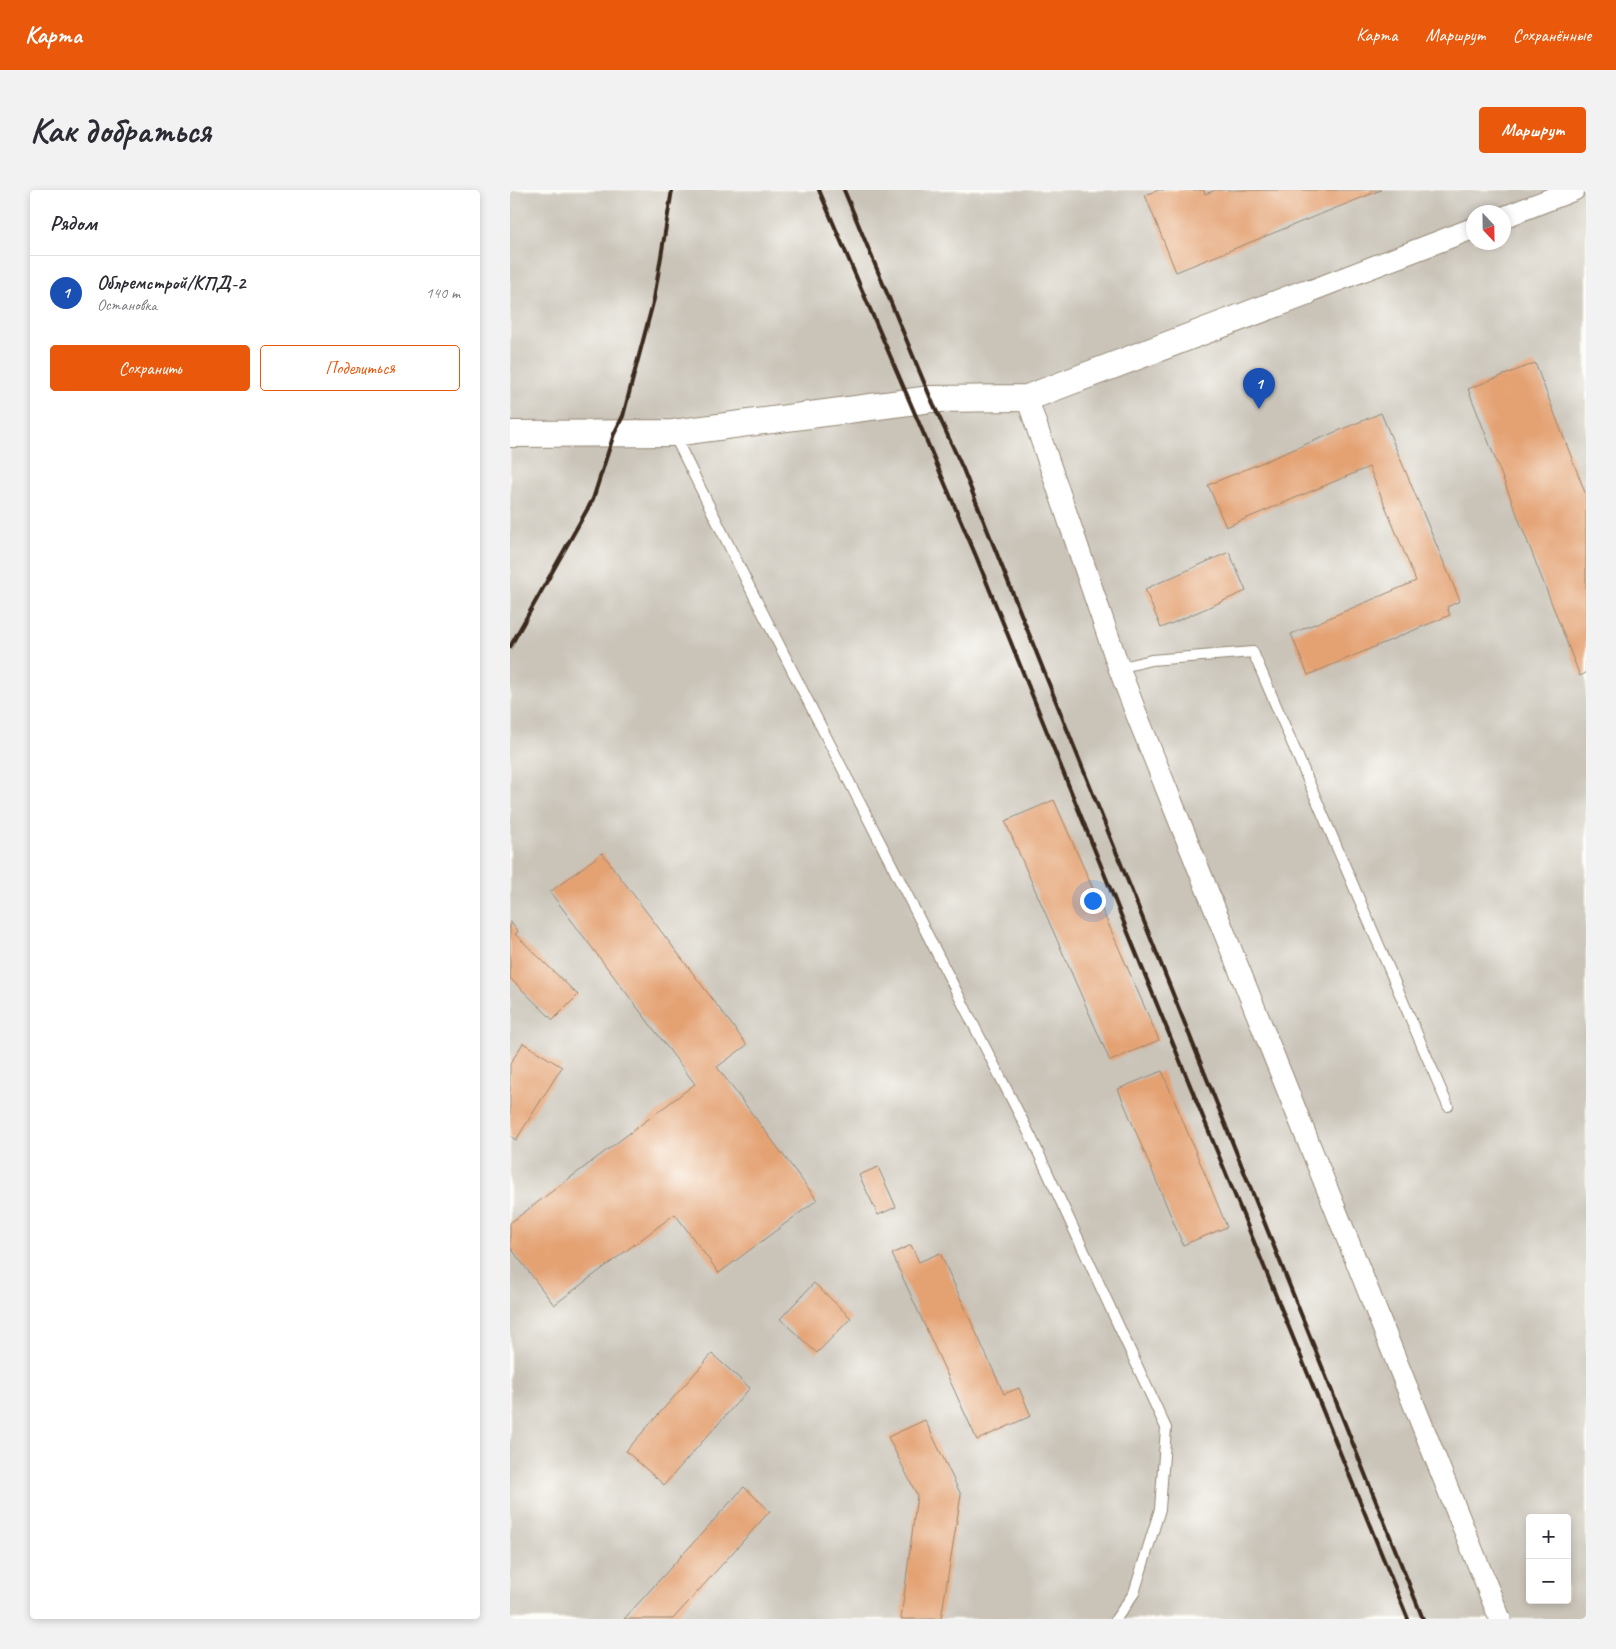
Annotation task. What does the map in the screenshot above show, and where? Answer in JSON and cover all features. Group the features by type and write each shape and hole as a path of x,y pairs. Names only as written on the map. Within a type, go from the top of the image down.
{"street":[{"path":"1511,214 1574,190"},
{"path":"510,434 673,433 931,399 1027,398 1466,231"},
{"path":"1027,398 1119,668 1500,1619"}],"lane":[{"path":"673,433 747,582 1032,1139 1166,1428 1160,1509 1134,1593 1116,1619"},
{"path":"1119,668 1151,660 1253,652 1448,1106"}],"shaded area":[{"path":"510,190 1586,190 1586,1619 510,1619"}],"building":[{"path":"1159,190 1204,190 1205,194 1216,190 1381,190 1176,272 1145,195"},
{"path":"1535,363 1586,495 1586,673 1580,676 1468,389"},
{"path":"1381,413 1460,601 1447,607 1450,615 1308,675 1291,634 1416,581 1369,467 1226,527 1208,485"},
{"path":"1229,552 1246,591 1161,628 1145,589"},
{"path":"1054,800 1159,1040 1110,1061 1005,821"},
{"path":"602,853 747,1045 717,1067 817,1200 719,1273 675,1214 554,1305 510,1247 510,1223 695,1084 550,892"},
{"path":"510,921 518,932 515,934 578,995 553,1020 510,978"},
{"path":"523,1043 562,1067 516,1140 510,1136 510,1064"},
{"path":"1162,1071 1227,1227 1183,1245 1118,1089"},
{"path":"878,1167 896,1207 878,1215 859,1175"},
{"path":"911,1245 919,1262 940,1253 1004,1394 1019,1388 1031,1416 977,1440 892,1254"},
{"path":"814,1283 851,1318 817,1353 780,1319"},
{"path":"712,1354 750,1388 664,1485 626,1451"},
{"path":"925,1420 961,1495 941,1619 901,1619 917,1495 888,1437"},
{"path":"744,1487 770,1511 673,1619 624,1619"}],"railway":[{"path":"510,647 593,499 614,434 623,416 654,299 672,190"},
{"path":"819,190 976,556 1408,1619"},
{"path":"844,190 931,399 963,469 1423,1619"}],"place":[{"name":"Облремстрой/КПД-2","path":"1259,409"}]}
